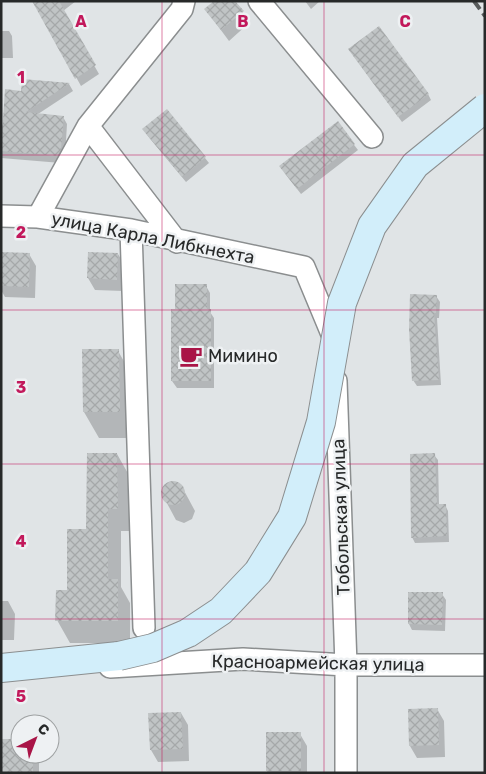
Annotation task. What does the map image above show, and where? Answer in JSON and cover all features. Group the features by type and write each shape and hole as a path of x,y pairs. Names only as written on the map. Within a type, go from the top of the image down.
{"street":[{"path":"38,216 88,126 182,9 184,1"},
{"path":"259,1 372,137"},
{"path":"1,668 119,656 153,648 188,633 221,611 258,572 292,516 321,422 342,303 372,226 415,165 485,108"},
{"path":"88,126 178,242"},
{"name":"улица Карла Либкнехта","path":"1,216 38,216 131,230 178,242 304,267"},
{"path":"131,230 144,628"},
{"name":"Тобольская улица","path":"304,267 334,340 346,665 346,773"},
{"name":"Красноармейская улица","path":"1,674 243,659 346,665 485,664"}],"building":[{"path":"32,1 59,1 96,65 75,79"},
{"path":"214,1 235,1 244,11 221,30 204,9"},
{"path":"379,26 429,94 398,117 348,49"},
{"path":"22,79 70,83 26,112 64,116 61,149 57,156 1,151 5,89 21,91"},
{"path":"167,109 206,157 182,177 142,129"},
{"path":"338,121 355,144 297,189 279,166"},
{"path":"1,252 30,253 29,287 1,286"},
{"path":"88,252 118,253 117,280 87,278"},
{"name":"Мимино","path":"175,284 207,284 207,309 211,309 211,381 171,381 171,309 175,309"},
{"path":"410,294 437,295 436,313 434,313 439,380 412,381 409,329"},
{"path":"82,349 119,349 120,412 83,412"},
{"path":"87,453 117,453 118,509 108,509 108,579 118,579 118,621 55,621 56,590 67,590 67,529 86,529"},
{"path":"435,453 437,504 446,504 447,536 411,538 410,454"},
{"path":"173,481 182,484 185,493 182,502 173,505 164,502 161,493 164,484"},
{"path":"408,592 443,592 442,625 408,624"},
{"path":"438,708 439,745 409,746 408,709"},
{"path":"181,712 183,749 150,750 148,713"},
{"path":"266,732 301,732 301,771 266,771"},
{"path":"1,739 10,739 10,764 33,764 33,773 1,773"}],"railway":[{"path":"474,1 485,16"}],"place":[{"name":"Мимино","path":"191,356"}]}
